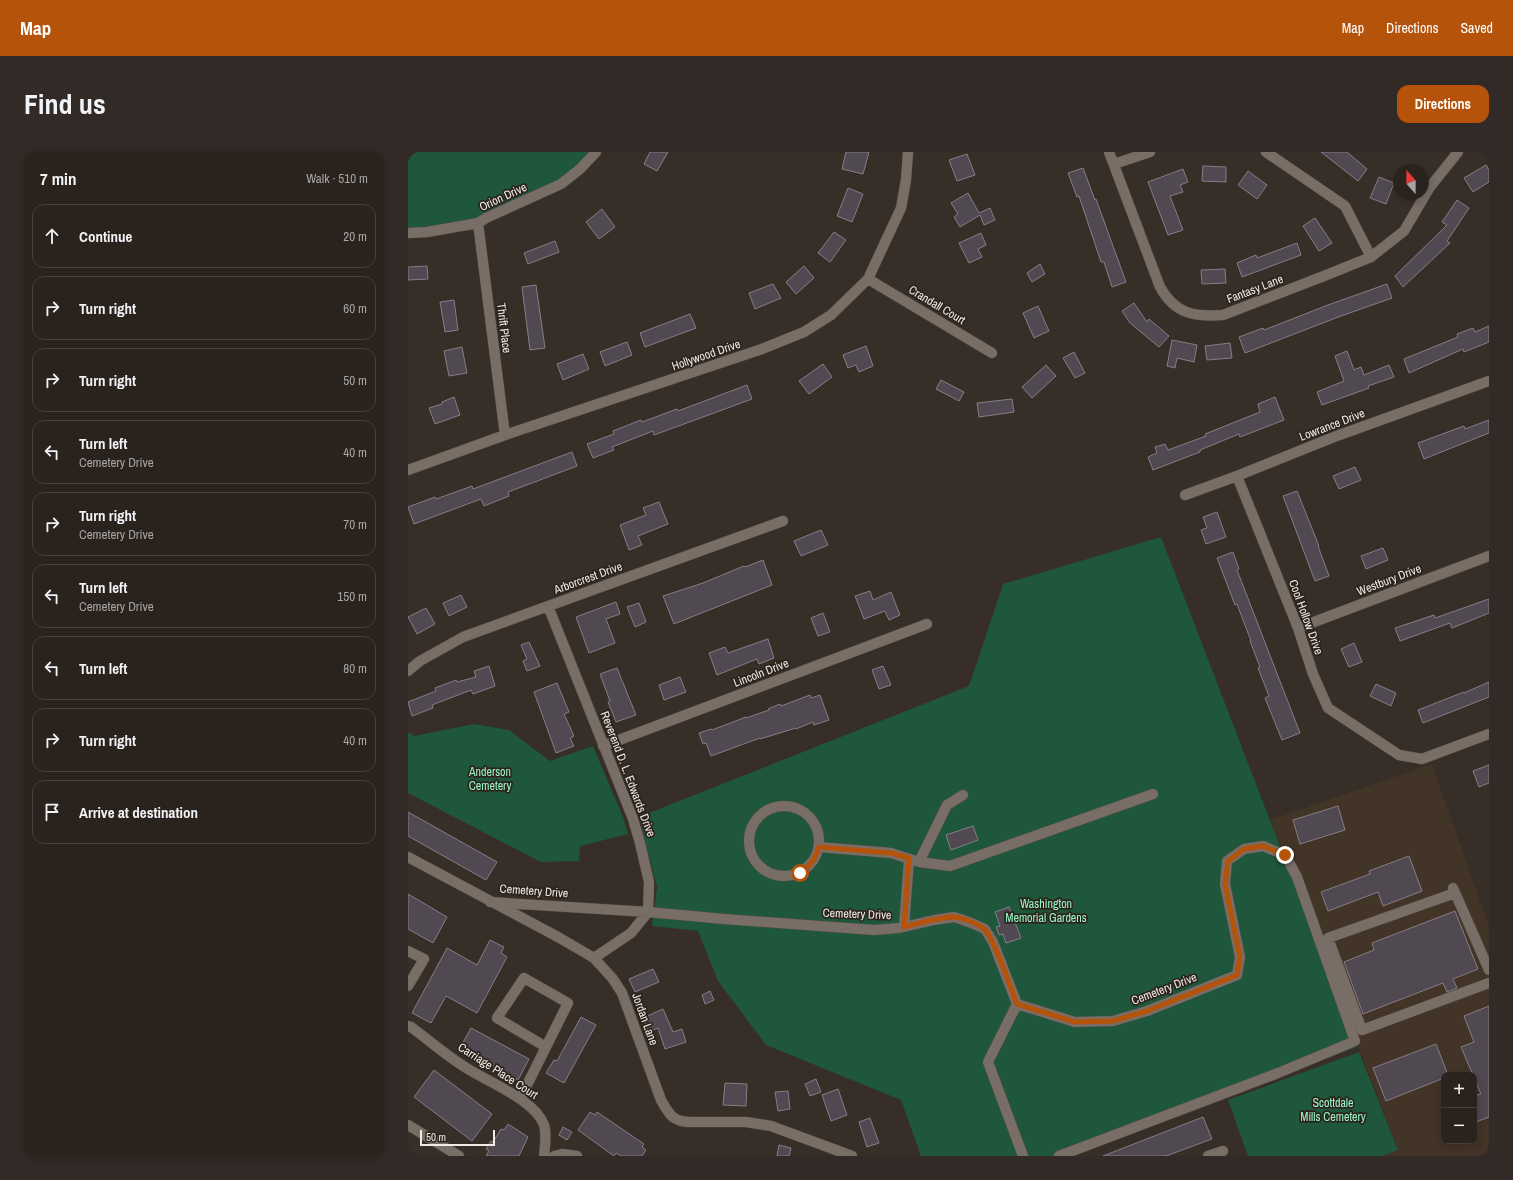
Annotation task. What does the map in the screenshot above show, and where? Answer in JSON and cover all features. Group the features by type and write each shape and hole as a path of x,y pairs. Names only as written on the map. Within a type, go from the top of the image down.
{"street":[{"name":"Orion Drive","path":"408,233 427,232 478,224 486,218 561,184 580,169 596,152"},
{"name":"Hollywood Drive","path":"408,470 762,349 804,332 830,315 868,279 901,208 906,180 908,152"},
{"name":"Fantasy Lane","path":"1109,152 1160,287 1167,299 1178,308 1193,314 1208,316 1223,315 1371,256 1404,231 1430,187 1458,152"},
{"path":"1114,164 1150,152"},
{"path":"1266,152 1346,206 1371,256"},
{"name":"Thrift Place","path":"478,224 505,436"},
{"name":"Crandall Court","path":"868,279 992,353"},
{"name":"Lowrance Drive","path":"1185,495 1334,437 1489,381"},
{"name":"Cool Hollow Drive","path":"1237,476 1298,628 1313,674 1328,708 1399,755 1422,759 1489,734"},
{"name":"Arborcrest Drive","path":"408,671 420,661 463,637 784,521"},
{"name":"Westbury Drive","path":"1298,628 1489,556"},
{"name":"Reverend D. L. Edwards Drive","path":"548,606 633,819 649,882 648,912"},
{"name":"Lincoln Drive","path":"603,746 927,624"},
{"path":"819,847 891,853 914,860 950,866 1153,794"},
{"path":"904,927 914,860 947,805 962,795"},
{"path":"778,806 789,806 800,810 809,816 816,826 819,836 819,847 815,858 809,866 800,873 789,876 778,876 768,873 759,867 752,858 749,848 749,837 752,826 758,817 763,813 778,806"},
{"name":"Cemetery Drive","path":"490,902 648,912 874,930 904,927 954,917 984,929 993,942 1017,1004 1075,1022 1113,1021 1147,1011 1237,975 1240,957 1225,884 1228,861 1244,849 1263,846 1285,855 1297,877 1355,1041 1278,1073 1059,1156"},
{"name":"Jordan Lane","path":"408,857 558,937 594,958 613,978 622,993 661,1100 670,1115 675,1119 689,1122 746,1122 771,1126 852,1156"},
{"path":"1489,970 1454,890 1328,938 1362,1030 1489,983"},
{"path":"594,958 631,933 648,912"},
{"path":"408,951 424,959 408,986"},
{"path":"520,1099 546,1047 568,1003 524,978 497,1018 546,1047"},
{"path":"1017,1004 988,1062 1023,1156"},
{"name":"Carriage Place Court","path":"408,1026 467,1069 520,1099 534,1109 544,1125 546,1144 544,1156"},
{"path":"408,1125 460,1156"},
{"path":"1208,1156 1223,1151"},
{"path":"554,1156 562,1154 577,1156"}],"shaded area":[{"path":"1432,764 1489,927 1489,1156 1381,1156 1398,1149 1270,820"}],"green space":[{"path":"408,152 596,152 565,185 474,220 408,229"},
{"name":"Washington Memorial Gardens","path":"1161,537 1357,1047 1070,1156 921,1156 901,1100 766,1045 718,981 698,931 652,926 657,887 639,817 969,686 1003,584"},
{"name":"Anderson Cemetery","path":"474,724 509,730 550,761 593,746 623,817 628,834 580,846 579,861 541,862 408,793 408,732 414,736"},
{"name":"Scottdale Mills Cemetery","path":"1359,1052 1398,1150 1381,1156 1248,1156 1228,1100"}],"building":[{"path":"650,152 668,152 657,171 644,164"},
{"path":"846,152 869,152 863,174 842,169"},
{"path":"1321,152 1347,152 1367,169 1358,181"},
{"path":"967,154 975,175 957,181 949,160"},
{"path":"1486,165 1489,170 1489,182 1473,192 1464,178"},
{"path":"1203,166 1226,167 1226,182 1202,181"},
{"path":"1083,168 1095,200 1096,199 1126,282 1112,287 1104,262 1101,262 1079,196 1077,197 1068,173"},
{"path":"1183,169 1188,182 1180,185 1183,192 1170,196 1183,230 1168,235 1148,182"},
{"path":"1248,171 1267,185 1257,199 1238,185"},
{"path":"1379,177 1393,183 1386,204 1370,198"},
{"path":"848,188 863,194 852,222 837,216"},
{"path":"968,193 979,213 990,208 995,220 984,225 980,215 960,227 954,217 958,214 951,203"},
{"path":"1457,200 1469,208 1447,241 1450,243 1403,287 1395,276 1447,225 1442,222"},
{"path":"602,209 615,227 599,239 586,222"},
{"path":"1315,218 1332,243 1319,251 1303,226"},
{"path":"834,232 846,240 830,262 818,253"},
{"path":"981,233 986,245 978,249 982,257 969,263 959,243"},
{"path":"555,241 559,252 528,264 524,253"},
{"path":"1297,243 1301,255 1242,277 1237,263 1256,255 1257,258"},
{"path":"1040,264 1045,274 1032,282 1027,273"},
{"path":"427,266 428,279 408,280 408,267"},
{"path":"804,266 814,278 796,294 786,282"},
{"path":"1225,269 1226,283 1202,284 1201,270"},
{"path":"773,284 781,298 755,309 749,293"},
{"path":"1387,284 1392,298 1245,353 1239,337 1263,328 1264,330"},
{"path":"536,285 545,348 530,350 522,287"},
{"path":"454,300 458,330 445,332 440,302"},
{"path":"1134,303 1147,322 1149,319 1169,336 1159,347 1130,323 1122,311"},
{"path":"1038,306 1049,331 1034,338 1023,313"},
{"path":"690,314 696,328 645,347 640,333"},
{"path":"1489,326 1489,342 1464,352 1463,349 1409,373 1404,359 1458,337 1457,334 1473,328 1475,332"},
{"path":"1172,340 1197,345 1194,362 1177,358 1175,368 1167,366"},
{"path":"627,342 632,355 605,366 600,352"},
{"path":"1230,343 1232,358 1207,360 1205,346"},
{"path":"866,346 873,366 859,372 856,365 848,368 843,355"},
{"path":"462,347 467,373 449,376 444,351"},
{"path":"1347,351 1354,370 1361,367 1364,375 1389,365 1394,377 1322,405 1317,392 1344,381 1335,356"},
{"path":"1074,352 1085,373 1075,378 1063,358"},
{"path":"583,354 589,369 563,380 557,364"},
{"path":"823,364 832,377 809,394 799,381"},
{"path":"1046,365 1056,376 1032,398 1022,387"},
{"path":"941,380 964,392 959,401 936,389"},
{"path":"747,385 752,399 654,435 653,431 612,447 614,450 593,458 587,444 614,434 613,431 641,420 642,422 677,409 678,411"},
{"path":"454,397 460,415 435,424 429,408 442,404 442,402"},
{"path":"1275,397 1284,420 1240,437 1239,434 1200,450 1200,452 1153,470 1148,457 1157,453 1155,447 1165,444 1168,450 1206,436 1205,434 1260,412 1258,404"},
{"path":"1012,399 1014,412 979,417 977,403"},
{"path":"1489,420 1489,433 1424,459 1418,443 1464,426 1465,429"},
{"path":"572,452 577,466 508,492 509,496 484,506 481,499 414,524 408,507 472,486 473,489"},
{"path":"1355,467 1361,480 1339,489 1333,476"},
{"path":"1297,491 1319,546 1329,576 1315,581 1283,496"},
{"path":"659,502 668,524 638,536 642,545 629,550 620,525 646,515 643,508"},
{"path":"1217,512 1226,537 1206,544 1201,530 1207,528 1203,517"},
{"path":"821,530 828,545 801,556 794,541"},
{"path":"1383,548 1388,560 1366,569 1361,556"},
{"path":"1233,552 1239,569 1237,570 1300,733 1282,740 1265,698 1269,696 1258,668 1260,667 1251,641 1217,558"},
{"path":"763,560 772,585 674,624 663,596 703,583"},
{"path":"870,591 873,600 891,592 900,615 889,620 885,611 864,619 855,596"},
{"path":"461,595 467,607 449,616 443,603"},
{"path":"1489,599 1489,613 1452,628 1450,623 1400,641 1395,628 1434,615 1435,618"},
{"path":"616,602 620,614 606,619 615,643 589,653 576,617"},
{"path":"639,603 646,622 635,627 627,607"},
{"path":"426,608 435,624 417,634 408,617"},
{"path":"823,613 830,632 818,636 811,618"},
{"path":"768,639 774,658 759,664 757,659 717,675 709,653 725,647 728,653"},
{"path":"529,642 540,666 527,671 523,661 527,659 521,645"},
{"path":"1354,643 1362,662 1349,667 1341,649"},
{"path":"489,666 495,686 473,694 471,690 432,705 433,708 412,716 408,702 436,691 435,688 456,680 457,682 476,677 474,671"},
{"path":"883,666 891,685 879,689 872,670"},
{"path":"617,668 636,715 616,722 608,702 610,701 600,674"},
{"path":"680,677 686,692 664,700 659,685"},
{"path":"1489,682 1489,697 1423,723 1418,710"},
{"path":"557,683 569,712 564,714 574,736 570,738 574,746 556,753 534,692"},
{"path":"1376,684 1396,693 1391,706 1370,696"},
{"path":"810,695 811,698 820,695 829,720 814,725 813,722 796,729 760,738 711,756 706,743 703,744 699,733 712,730 769,710 768,709 780,704 781,706"},
{"path":"1489,765 1489,783 1479,787 1473,771"},
{"path":"1338,806 1345,830 1300,844 1293,820"},
{"path":"408,812 497,862 486,880 408,836"},
{"path":"973,826 978,840 951,850 946,835"},
{"path":"1409,856 1422,891 1383,906 1378,892 1328,911 1321,892 1370,874 1369,871"},
{"path":"408,894 447,917 433,943 408,929"},
{"path":"1009,907 1021,938 1006,943 1003,934 999,935 996,927 1000,926 995,912"},
{"path":"1455,911 1478,969 1453,979 1457,988 1447,992 1443,983 1363,1014 1344,962 1374,950 1372,943"},
{"path":"490,940 504,947 501,953 507,957 477,1013 446,996 431,1023 412,1013 447,948 477,965"},
{"path":"653,969 659,982 635,992 629,979"},
{"path":"710,991 714,1000 705,1004 702,995"},
{"path":"1489,1006 1489,1117 1477,1122 1477,1095 1481,1094 1477,1085 1477,1072 1472,1072 1461,1047 1474,1042 1464,1016"},
{"path":"663,1009 673,1032 682,1029 686,1042 665,1049 658,1028 649,1032 643,1018"},
{"path":"581,1017 596,1025 564,1083 546,1073 554,1060 557,1061"},
{"path":"471,1028 529,1059 518,1080 460,1048"},
{"path":"1436,1044 1447,1072 1441,1072 1441,1079 1386,1101 1373,1068"},
{"path":"434,1070 492,1114 472,1141 414,1097"},
{"path":"816,1079 821,1092 810,1096 805,1084"},
{"path":"725,1083 747,1084 746,1106 723,1105"},
{"path":"838,1089 847,1115 831,1121 822,1095"},
{"path":"788,1091 790,1109 778,1111 775,1092"},
{"path":"590,1112 595,1115 597,1112 644,1144 642,1147 646,1150 642,1156 621,1156 616,1153 614,1156 578,1130"},
{"path":"1203,1117 1212,1139 1166,1156 1103,1156"},
{"path":"870,1118 879,1143 867,1147 859,1122"},
{"path":"508,1124 528,1137 519,1156 486,1156 489,1151 486,1149 491,1141 493,1142 501,1129 504,1130"},
{"path":"563,1127 572,1132 567,1140 559,1135"},
{"path":"779,1145 791,1148 789,1156 777,1156"}],"route":[{"path":"800,873 809,866 815,858 819,847 891,853 909,858 904,927 954,917 969,922 984,929 993,942 1017,1004 1075,1022 1113,1021 1147,1011 1237,975 1240,957 1225,884 1228,861 1244,849 1263,846 1285,855"}]}
